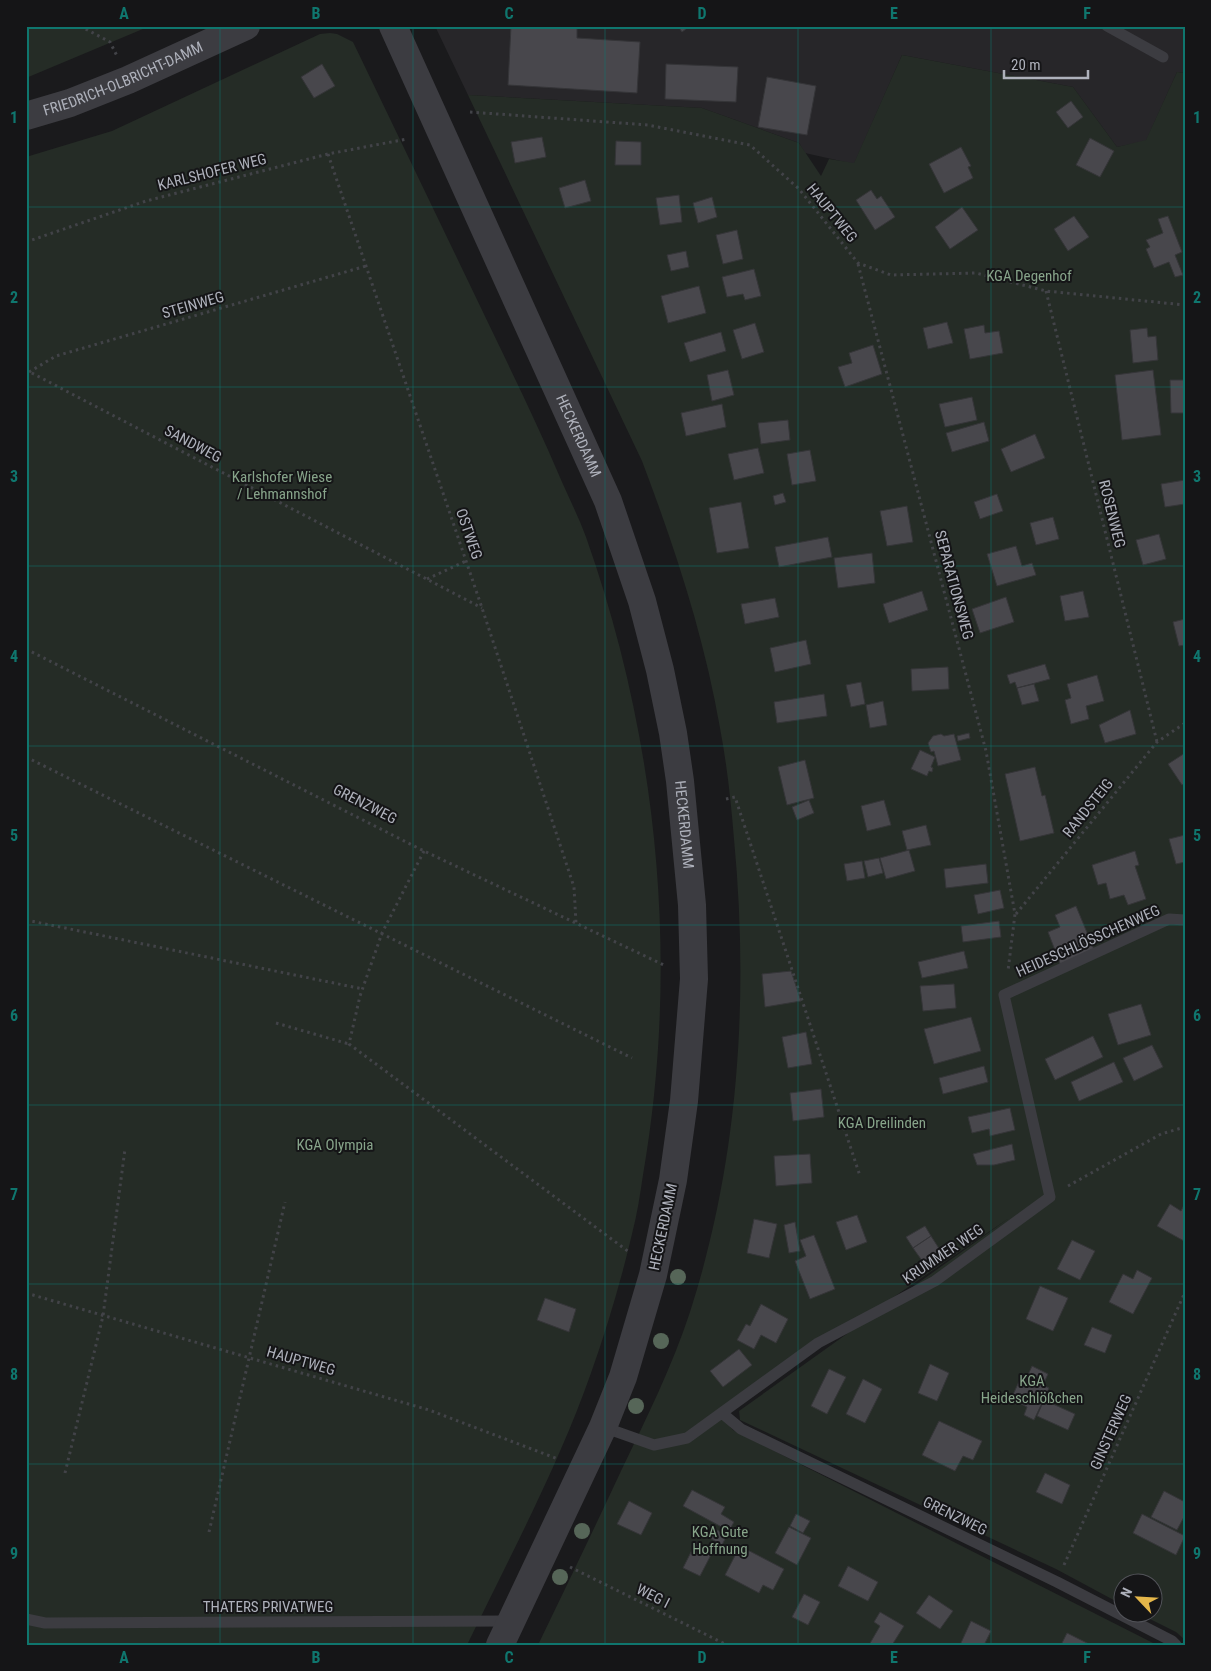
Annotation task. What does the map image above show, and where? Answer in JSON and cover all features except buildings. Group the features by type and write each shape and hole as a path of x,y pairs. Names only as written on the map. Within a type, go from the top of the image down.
{"street":[{"name":"FRIEDRICH-OLBRICHT-DAMM","path":"26,116 70,103 128,80 246,26"},
{"name":"HECKERDAMM","path":"393,26 608,501 642,601 662,679 680,781 692,905 694,979 684,1101 673,1180 653,1275 623,1377 603,1428 506,1633"}],"lane":[{"path":"1107,26 1163,57"},
{"name":"HEIDESCHLÖSSCHENWEG","path":"1004,994 1169,919 1185,920"},
{"path":"1004,994 1050,1197"},
{"name":"KRUMMER WEG","path":"603,1428 654,1445 686,1438 818,1343 935,1281 1050,1197"},
{"name":"GRENZWEG","path":"722,1413 741,1429 1057,1582 1172,1641 1176,1645"},
{"name":"THATERS PRIVATWEG","path":"26,1619 45,1623 506,1633"}],"path":[{"path":"80,26 110,42 128,80"},
{"name":"HAUPTWEG","path":"470,112 648,125 750,145 799,189 858,263 891,275 976,273 1046,291 1185,305"},
{"name":"KARLSHOFER WEG","path":"26,242 146,201 328,154 406,139"},
{"name":"OSTWEG","path":"328,154 482,608 574,887 576,923"},
{"name":"SEPARATIONSWEG","path":"858,263 986,751 1015,914"},
{"name":"STEINWEG","path":"28,371 56,356 366,266"},
{"name":"ROSENWEG","path":"1046,291 1157,742"},
{"name":"SANDWEG","path":"28,371 482,608"},
{"path":"427,579 466,561"},
{"name":"GRENZWEG","path":"26,649 424,851 694,979"},
{"name":"RANDSTEIG","path":"1015,914 1157,742 1185,723"},
{"path":"26,757 632,1058"},
{"path":"726,799 736,797 860,1176"},
{"path":"349,1044 363,989 382,933 424,851"},
{"path":"1004,994 1015,914"},
{"path":"26,920 363,989"},
{"path":"276,1023 349,1044 633,1254"},
{"path":"1050,1197 1161,1134 1185,1127"},
{"path":"65,1473 103,1316 125,1149"},
{"path":"209,1532 285,1202"},
{"name":"GINSTERWEG","path":"1057,1582 1185,1292"},
{"name":"HAUPTWEG","path":"26,1293 430,1410 565,1461"},
{"name":"WEG I","path":"570,1567 726,1645"}],"shaded area":[{"path":"435,26 1185,26 1185,73 1177,72 1146,141 1117,147 1073,87 902,55 854,164 805,153 799,143 702,108 468,95"}],"green space":[{"path":"26,26 150,26 26,78"},
{"path":"320,34 337,34 353,42 546,445 586,537 611,614 630,693 645,772 655,852 660,933 660,1014 654,1095 637,1212 613,1304 578,1408 549,1477 467,1645 26,1645 26,157 112,131"},
{"path":"902,55 1073,87 1117,147 1146,140 1177,72 1185,73 1185,1640 1176,1632 1160,1624 1164,1624 1164,1574 1114,1574 1114,1600 1056,1569 740,1420 739,1411 1009,1218 720,1416 733,1430 1157,1645 538,1645 667,1373 690,1312 707,1255 720,1196 736,1078 740,1018 738,898 730,797 720,728 697,626 666,526 642,461 468,95 702,108 799,143 821,176 829,159 854,163"}],"park label":[{"name":"KGA Degenhof","path":"1029,276"},
{"name":"Karlshofer Wiese / Lehmannshof","path":"282,486"},
{"name":"KGA Dreilinden","path":"882,1123"},
{"name":"KGA Olympia","path":"335,1145"},
{"name":"KGA Heideschlößchen","path":"1032,1390"},
{"name":"KGA Gute Hoffnung","path":"720,1540"}]}
